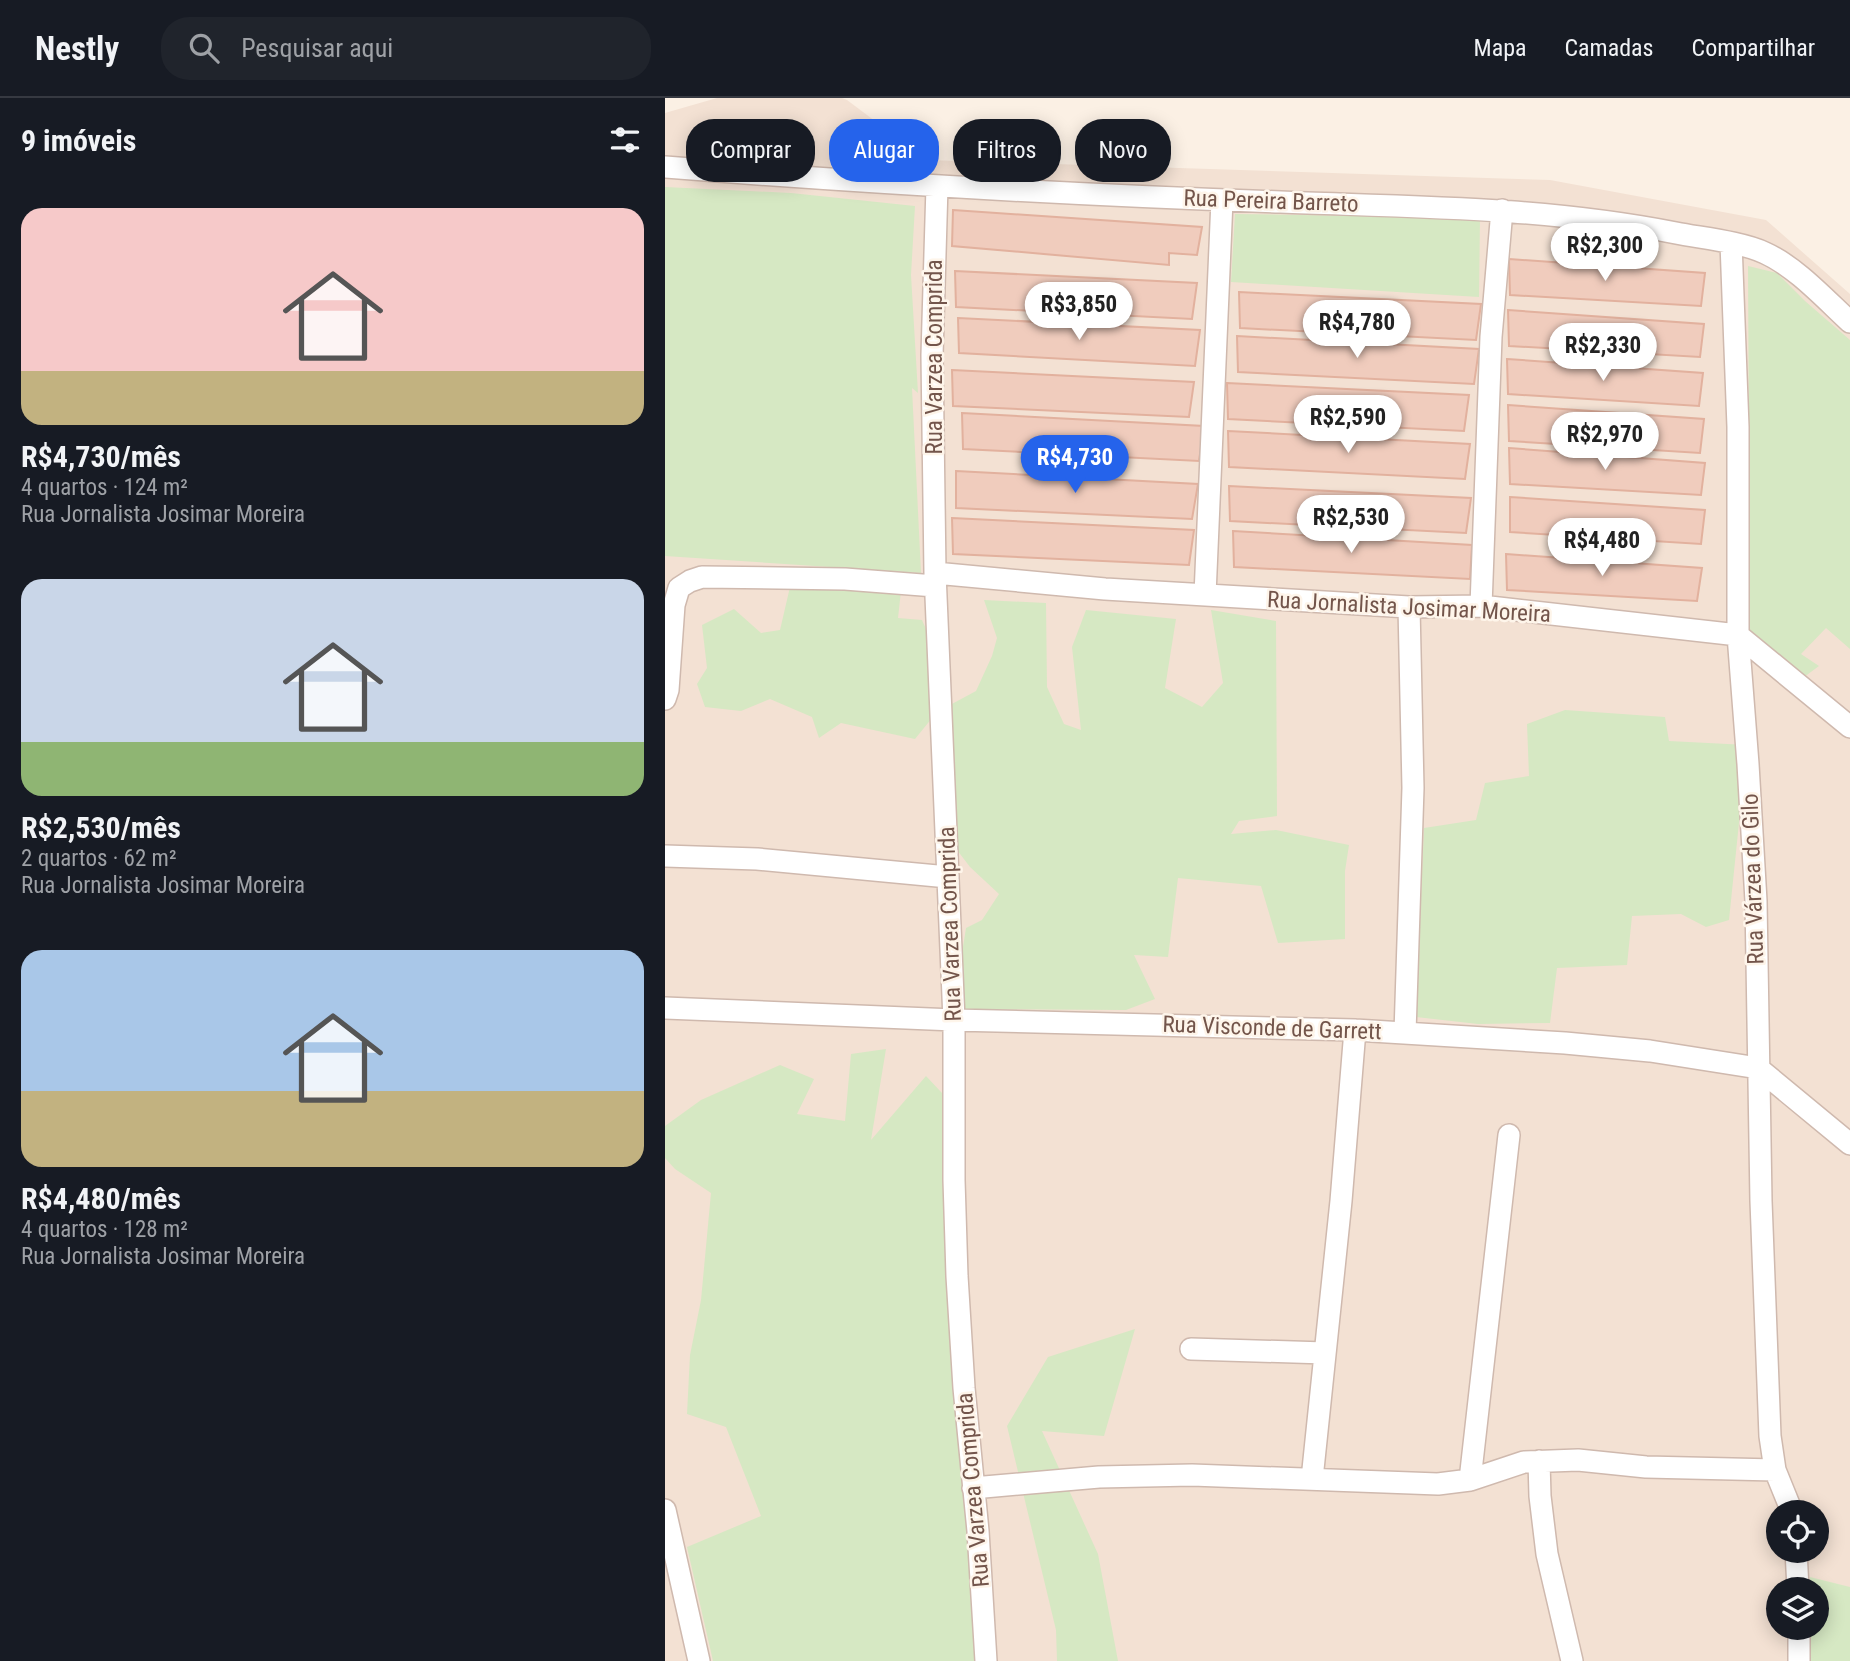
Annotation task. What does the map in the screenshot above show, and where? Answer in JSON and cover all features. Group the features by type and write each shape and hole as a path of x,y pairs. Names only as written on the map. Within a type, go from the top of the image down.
{"street":[{"name":"Rua Pereira Barreto","path":"665,167 937,186 1502,210 1619,222 1731,243 1764,252 1788,267 1850,322"},
{"name":"Rua Varzea Comprida","path":"937,186 932,355 935,579 954,1020 957,1276 985,1661"},
{"path":"1205,595 1222,200"},
{"path":"1481,606 1491,337 1502,210"},
{"name":"Rua Várzea do Gilo","path":"1731,243 1738,427 1738,635 1756,901 1758,1068 1769,1424 1775,1471 1787,1500"},
{"name":"Rua Jornalista Josimar Moreira","path":"665,699 668,690 674,605 679,588 702,578 935,579 1409,607 1481,606 1738,635"},
{"path":"1405,1033 1413,788 1409,607"},
{"path":"1738,635 1850,727"},
{"path":"665,856 757,859 948,877"},
{"name":"Rua Visconde de Garrett","path":"665,1008 954,1020 1355,1030 1650,1051 1758,1068"},
{"path":"1312,1479 1341,1201 1355,1030"},
{"path":"1758,1068 1850,1144"},
{"path":"1470,1480 1509,1135"},
{"path":"1191,1349 1325,1353"},
{"path":"973,1488 1099,1477 1192,1475 1438,1484 1470,1480 1524,1462 1578,1460 1646,1467 1775,1471"},
{"path":"1539,1461 1547,1554 1572,1661"},
{"path":"665,1510 699,1661"},
{"path":"1799,1640 1799,1661"}],"shaded area":[{"path":"717,98 847,100 872,119 829,119 829,182 939,182 939,160 953,161 953,182 1061,182 1061,164 1075,165 1075,182 1171,182 1171,168 1550,180 1766,220 1850,294 1850,1661 665,1661 665,113"}],"green space":[{"path":"665,187 791,193 915,206 911,275 918,393 912,388 921,573 665,556"},
{"path":"1235,214 1480,218 1479,297 1231,282"},
{"path":"1748,266 1777,273 1850,340 1850,649 1826,628 1801,654 1819,666 1796,683 1750,631"},
{"path":"790,587 901,591 898,618 922,620 938,657 941,707 915,739 841,723 819,738 812,717 770,699 741,711 705,707 697,684 707,668 702,625 734,609 761,633 780,630"},
{"path":"984,600 1046,603 1047,687 1064,724 1081,730 1072,647 1086,610 1176,619 1165,688 1202,707 1223,683 1211,610 1276,621 1277,816 1239,821 1231,834 1276,830 1349,845 1345,871 1345,939 1278,943 1261,886 1178,878 1168,957 1134,955 1155,999 1126,1010 953,1009 966,928 982,920 999,894 970,867 957,850 950,705 976,691 992,656 997,638"},
{"path":"1565,710 1665,717 1669,741 1747,745 1729,920 1706,927 1681,914 1632,916 1627,965 1557,968 1550,1023 1478,1024 1416,1017 1424,828 1476,820 1485,783 1529,776 1527,724"},
{"path":"886,1049 871,1140 926,1076 942,1093 995,1661 713,1661 687,1547 761,1516 726,1427 687,1414 690,1355 701,1300 711,1193 675,1169 665,1158 665,1126 701,1100 780,1065 814,1079 797,1114 845,1121 851,1054"},
{"path":"1135,1329 1104,1436 1042,1431 1098,1554 1118,1661 1057,1661 1056,1630 1007,1426 1048,1357"},
{"path":"1829,1582 1850,1587 1850,1661 1809,1661 1809,1640 1829,1640"}],"building":[{"path":"953,210 1202,227 1197,255 1169,253 1169,265 952,246"},
{"path":"1509,259 1705,273 1701,306 1510,295"},
{"path":"955,271 1197,283 1192,319 956,307"},
{"path":"1239,292 1481,304 1476,340 1240,328"},
{"path":"1508,310 1704,324 1700,357 1509,346"},
{"path":"958,318 1200,330 1195,366 959,353"},
{"path":"1237,336 1479,349 1474,384 1238,372"},
{"path":"1507,359 1703,373 1699,406 1508,394"},
{"path":"952,370 1194,382 1189,417 953,406"},
{"path":"1227,383 1469,395 1464,431 1228,419"},
{"path":"1508,405 1704,419 1700,453 1509,441"},
{"path":"962,413 1204,426 1199,461 963,449"},
{"path":"1228,431 1470,444 1465,479 1229,467"},
{"path":"1509,448 1705,463 1701,495 1510,484"},
{"path":"956,471 1198,484 1192,519 956,508"},
{"path":"1229,486 1471,498 1466,533 1230,521"},
{"path":"1510,497 1705,510 1701,544 1510,532"},
{"path":"952,518 1194,530 1189,565 953,554"},
{"path":"1233,531 1472,545 1470,579 1234,567"},
{"path":"1506,554 1702,568 1697,601 1507,590"}]}
